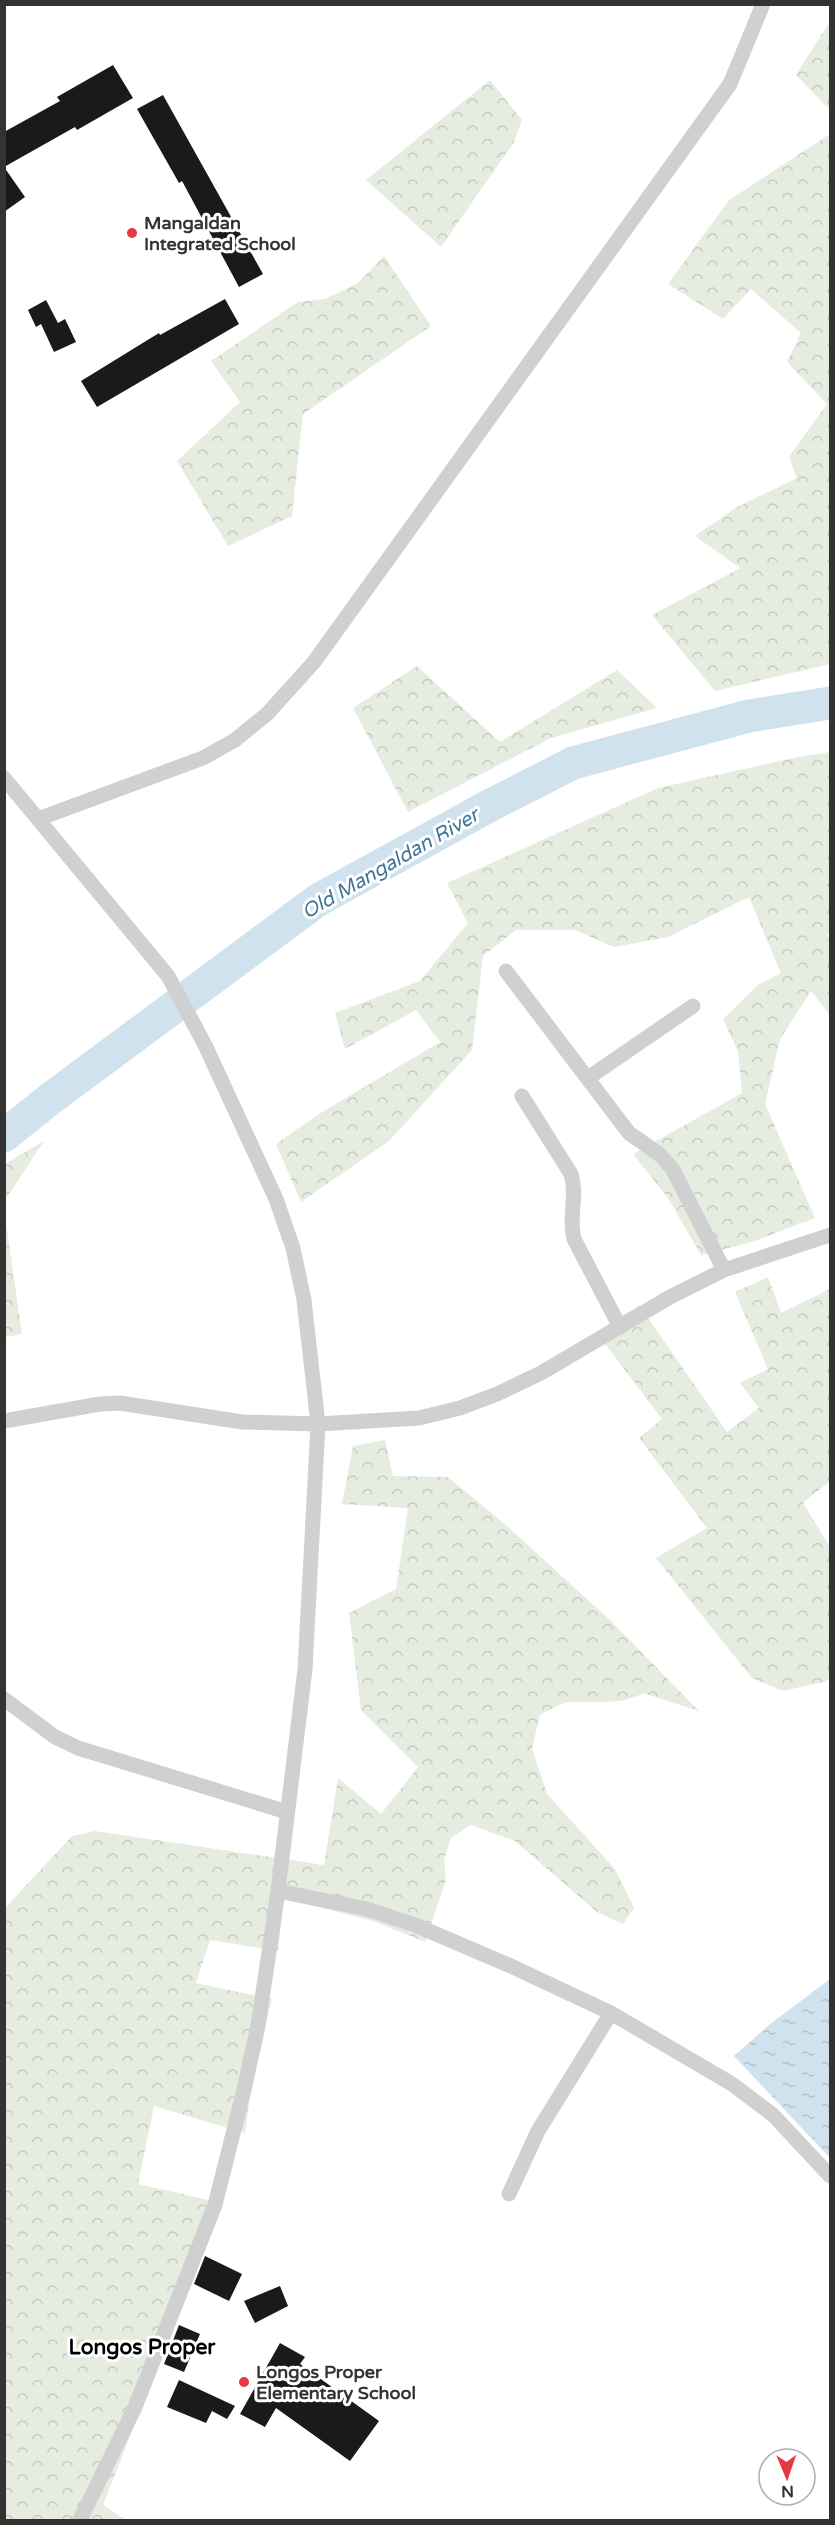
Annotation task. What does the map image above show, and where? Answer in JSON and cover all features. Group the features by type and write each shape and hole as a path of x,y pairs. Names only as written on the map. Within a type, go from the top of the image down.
{"street":[{"path":"38,819 177,769 227,744 267,714 314,662 730,84 763,4"},
{"path":"4,778 168,976 205,1045 276,1199 293,1248 304,1300 318,1424 305,1669 278,1891 258,2026 215,2205 135,2407 80,2520"},
{"path":"506,971 629,1133 659,1154 672,1168 724,1270"},
{"path":"588,1078 693,1006"},
{"path":"522,1096 571,1174 574,1184 571,1228 574,1239 620,1327"},
{"path":"4,1421 100,1404 120,1403 215,1419 318,1424 408,1420 460,1408 497,1394 541,1373 670,1296 724,1270 831,1235"},
{"path":"4,1699 55,1737 78,1748 288,1812"},
{"path":"278,1891 367,1910 415,1925 511,1966 611,2013 741,2090 773,2115 831,2176"},
{"path":"508,2194 538,2131 611,2013"}],"green space":[{"path":"830,21 830,110 796,75"},
{"path":"490,80 522,120 514,142 441,247 366,180"},
{"path":"830,134 830,664 715,691 652,615 740,568 695,536 737,507 797,478 789,457 827,404 787,362 801,333 751,289 723,319 668,284 729,200"},
{"path":"384,256 431,326 303,414 292,516 228,546 177,461 240,402 211,361 298,302 325,299 358,283"},
{"path":"417,666 500,742 617,670 657,708 551,738 408,812 353,708"},
{"path":"830,752 830,932 827,935 830,942 830,1015 811,991 780,1039 765,1104 815,1218 752,1242 701,1255 668,1198 633,1154 742,1093 738,1051 723,1019 758,985 781,973 749,897 668,937 614,947 575,930 516,930 483,956 472,1050 389,1141 301,1202 276,1144 319,1114 440,1042 416,1010 345,1049 335,1013 420,981 468,923 447,883 658,788"},
{"path":"44,1141 5,1200 5,1164"},
{"path":"5,1216 22,1334 4,1337"},
{"path":"768,1277 781,1313 830,1289 830,1481 803,1503 830,1547 830,1678 824,1682 783,1691 752,1678 656,1558 707,1528 639,1438 662,1419 597,1333 639,1305 727,1432 759,1408 740,1383 768,1369 735,1292"},
{"path":"385,1440 393,1476 448,1477 507,1526 611,1621 699,1711 643,1693 626,1700 570,1702 558,1705 540,1715 532,1748 547,1794 615,1869 634,1908 623,1924 597,1912 515,1841 471,1825 451,1838 444,1860 446,1880 425,1942 373,1921 284,1898 278,1951 210,1940 196,1983 272,1999 254,2067 245,2133 154,2106 138,2184 222,2203 103,2505 126,2520 5,2520 4,1909 72,1836 95,1831 324,1865 338,1778 381,1814 418,1767 361,1710 349,1613 396,1589 408,1508 342,1504 353,1446"}],"water":[{"path":"830,1979 830,2158 734,2056 769,2025"}],"building":[{"path":"113,65 133,98 77,130 75,127 4,167 4,132 60,101 57,97"},
{"path":"163,95 263,274 239,287 182,181 179,183 137,109"},
{"path":"4,167 25,197 4,212"},
{"path":"225,299 239,324 97,407 81,381 159,333 160,335"},
{"path":"46,300 58,323 65,319 76,342 54,352 41,324 36,327 28,310"},
{"path":"205,2256 242,2274 229,2301 194,2284"},
{"path":"280,2286 288,2306 255,2323 244,2301"},
{"path":"179,2325 200,2334 184,2372 164,2364"},
{"path":"280,2343 305,2357 300,2364 379,2421 350,2461 276,2408 265,2427 240,2414"},
{"path":"179,2380 235,2406 227,2419 212,2411 206,2423 167,2407"}],"waterway":[{"name":"Old Mangaldan River","path":"4,1136 50,1099 318,900 487,807 573,763 749,716 830,703"}],"place":[{"name":"Mangaldan Integrated School","path":"132,233"},
{"name":"Longos Proper Elementary School","path":"244,2382"}],"district":[{"name":"Longos Proper","path":"142,2347"}]}
